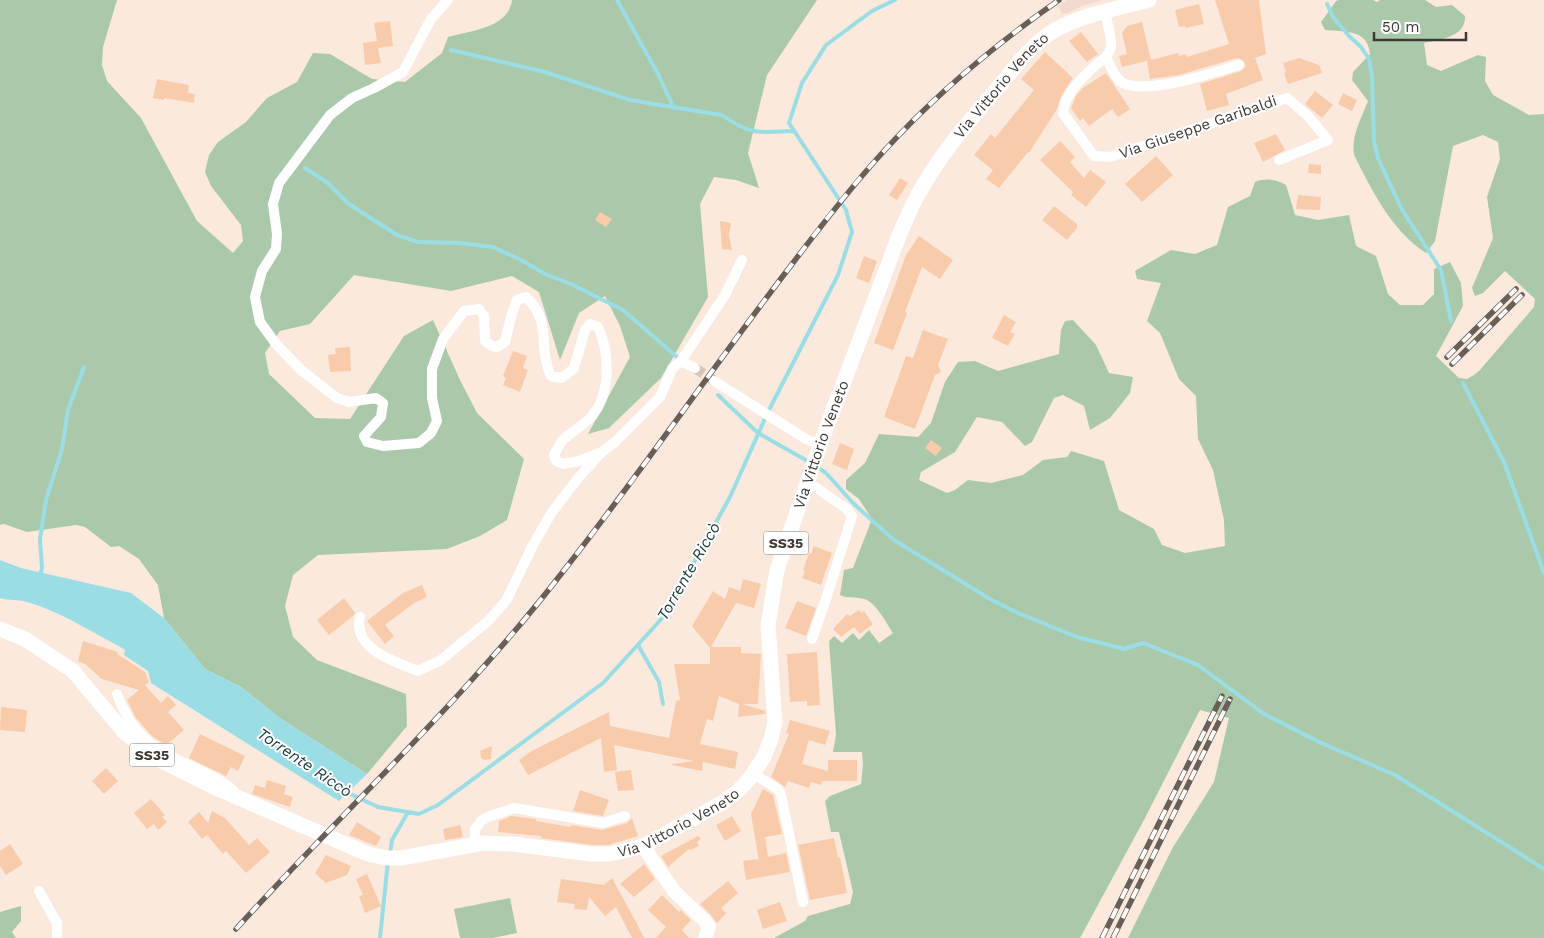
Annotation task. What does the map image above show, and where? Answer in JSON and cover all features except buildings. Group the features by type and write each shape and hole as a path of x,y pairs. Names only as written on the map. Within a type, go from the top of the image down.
{"main road":[{"name":"Via Vittorio Veneto","path":"239,798 368,854 387,858 402,858 484,843 513,844 591,854 609,854 643,846 722,803 738,791 754,774 768,748 775,722 774,687 768,632 772,588 777,570 820,445 896,241 910,209 935,166 975,114 1041,40 1054,31 1079,19 1149,0"},
{"name":"SS35","path":"0,629 25,639 73,671 113,722 137,744 176,769 239,798"}],"street":[{"path":"448,0 431,19 403,72 352,98 330,115 279,183 273,204 277,234 276,249 262,270 255,297 260,322 276,344 301,370 337,398 350,402 376,398 383,404 381,417 364,436 367,442 383,446 419,443 431,433 437,421 432,398 432,369 443,339 464,311 479,309 484,316 485,341 497,347 505,342 517,300 526,297 532,303 543,323 545,363 551,376 562,378 574,368 584,330 590,324 598,327 602,337 606,368 605,391 593,415 561,442 554,455 556,461 564,464 579,461 602,452"},
{"path":"1105,12 1111,47 1106,57 1111,69 1121,82 1139,87 1191,80 1239,65"},
{"name":"Via Giuseppe Garibaldi","path":"1106,57 1071,91 1063,106 1062,113 1094,156 1110,157 1287,98 1308,116 1328,140 1279,160"},
{"path":"360,617 358,625 363,639 371,648 388,659 418,671 441,660 486,622 506,600 533,545 552,512 580,476 602,452 615,442 660,397 672,368 681,361 725,296 742,260"},
{"path":"681,361 696,368"},
{"path":"714,381 806,439 820,445"},
{"path":"808,482 847,510 852,516 812,639"},
{"path":"118,694 131,723 141,735 178,760 220,780 239,798"},
{"path":"754,774 779,790 781,795 802,902"},
{"path":"474,845 475,829 481,820 514,808 603,823 625,816"},
{"path":"643,846 674,891 705,921 709,928 706,938"},
{"path":"39,891 57,923 57,938"}],"shaded area":[{"path":"1067,0 1103,0 1062,14 1058,6"}],"green space":[{"path":"0,0 117,0 103,47 102,65 107,81 141,118 197,221 233,253 243,241 241,225 211,186 205,172 209,155 218,142 246,122 267,98 297,82 313,53 330,54 372,79 405,82 442,53 448,37 487,27 496,22 504,17 512,0 817,0 767,75 748,153 759,188 736,180 714,177 700,204 708,297 661,378 609,428 588,434 630,357 620,326 605,296 579,313 560,360 539,292 512,276 451,291 354,275 310,324 280,331 265,353 269,374 315,418 350,419 404,336 433,320 477,413 524,459 507,520 480,536 447,549 318,555 293,575 285,606 293,637 317,660 406,694 407,726 367,774 280,718 241,687 205,669 164,618 158,585 139,559 119,546 111,547 85,527 76,525 27,532 4,524 0,525"},
{"path":"1373,0 1377,2 1380,0 1425,0 1436,7 1452,5 1465,16 1464,23 1457,33 1451,36 1424,43 1427,65 1441,71 1478,55 1486,57 1485,81 1493,95 1529,115 1544,114 1544,938 1128,938 1172,849 1214,782 1229,718 1200,710 1145,818 1080,938 774,938 805,921 808,916 850,904 853,892 839,832 831,832 825,801 830,796 861,784 862,752 833,752 836,735 829,641 834,636 842,643 853,633 859,640 869,630 879,643 893,633 880,613 868,601 840,595 844,570 853,568 872,519 859,499 846,489 846,480 865,463 879,434 918,437 931,423 945,382 958,362 975,361 998,371 1059,354 1061,330 1065,321 1073,320 1096,345 1109,373 1133,377 1130,393 1110,418 1090,430 1084,406 1063,395 1054,398 1032,442 1025,446 1002,422 977,417 955,452 921,472 919,480 947,493 955,490 968,480 991,483 1023,475 1043,460 1067,457 1071,451 1104,461 1119,510 1154,529 1162,545 1185,553 1225,546 1224,520 1213,470 1198,439 1196,396 1179,379 1160,333 1147,321 1161,283 1137,279 1135,271 1171,250 1195,254 1217,245 1228,207 1250,196 1255,182 1271,180 1286,185 1295,215 1318,220 1349,215 1356,246 1376,256 1388,294 1400,305 1423,305 1434,294 1434,269 1450,262 1461,283 1463,306 1436,356 1459,378 1467,379 1480,370 1534,307 1535,299 1505,271 1483,293 1475,296 1472,288 1493,238 1487,197 1500,159 1498,142 1483,135 1453,146 1435,241 1426,253 1403,233 1384,209 1368,183 1354,155 1353,148 1355,134 1368,101 1352,80 1353,72 1370,54 1368,46 1365,40 1354,33 1325,30 1321,22 1336,1"},
{"path":"510,898 517,933 492,938 460,938 454,909"},
{"path":"21,906 21,921 12,932 16,938 0,938 0,912"}],"water":[{"path":"0,560 21,568 131,593 164,618 205,669 241,687 280,718 367,774 339,801 151,683 148,671 124,655 125,650 117,645 50,610 24,601 0,598"}],"waterway":[{"path":"617,0 658,74 674,108"},
{"name":"Torrente Riccò","path":"344,791 378,807 419,814 438,805 603,683 665,615 730,497 768,412 838,275 852,232 846,210 789,123 802,83 826,45 872,11 895,0"},
{"path":"1327,4 1333,17 1361,47 1369,59 1372,76 1374,141 1378,158 1401,208 1441,270 1451,321"},
{"path":"451,50 545,72 630,100 721,115 739,126 754,131 794,131"},
{"path":"305,168 328,183 349,204 397,235 418,242 459,243 493,247 545,274 571,284 623,310 677,357"},
{"path":"40,576 42,568 40,539 46,500 62,449 68,410 84,367"},
{"path":"1463,383 1504,462 1544,573"},
{"name":"Torrente Riccò","path":"718,395 758,433 811,463"},
{"path":"817,467 826,473 854,504 894,540 990,599 1018,613 1077,637 1124,649 1143,643 1198,665 1264,714 1319,742 1395,775 1544,869"},
{"path":"638,645 659,682 663,704"},
{"path":"390,854 392,840 408,812"},
{"path":"380,938 388,861"}],"tunnel":[{"path":"695,368 714,381"}],"railway":[{"path":"236,929 446,708 527,617 621,495 798,257 871,165 924,110 967,71 1012,34 1059,0"},
{"path":"1447,357 1516,289"},
{"path":"1452,364 1522,295"},
{"path":"1102,938 1222,696"},
{"path":"1113,938 1230,699"}]}
